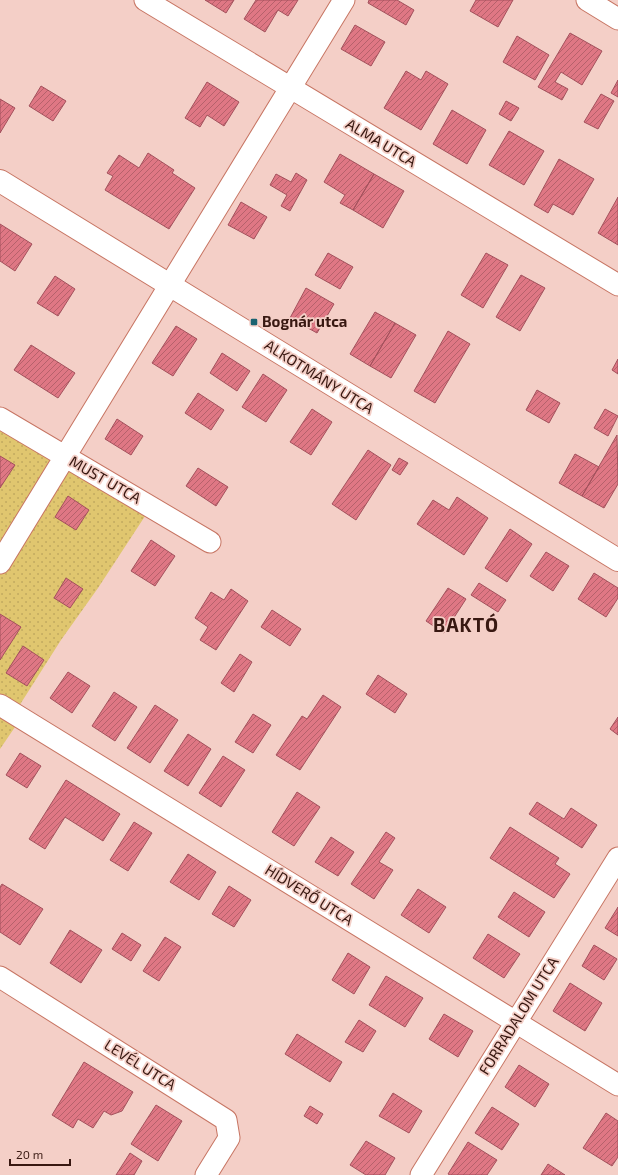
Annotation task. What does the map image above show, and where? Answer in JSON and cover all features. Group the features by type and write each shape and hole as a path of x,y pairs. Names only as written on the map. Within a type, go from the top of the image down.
{"street":[{"name":"ALMA UTCA","path":"145,0 618,285"},
{"path":"0,562 344,0"},
{"path":"587,0 618,18"},
{"name":"ALKOTMÁNY UTCA","path":"0,181 618,560"},
{"name":"MUST UTCA","path":"0,418 210,542"},
{"name":"HÍDVERŐ UTCA","path":"0,705 618,1086"},
{"name":"FORRADALOM UTCA","path":"421,1175 618,858"},
{"name":"LEVÉL UTCA","path":"0,977 226,1120 229,1138 206,1175"}],"shaded area":[{"path":"0,418 151,507 98,588 61,640 14,714 12,723 15,727 0,749"}],"building":[{"path":"205,0 234,0 226,13"},
{"path":"256,0 298,0 288,16 278,10 265,32 244,19"},
{"path":"369,0 397,0 414,10 406,25 368,3"},
{"path":"476,0 513,0 498,27 470,11"},
{"path":"355,25 385,42 371,66 341,49"},
{"path":"570,33 602,51 582,85 561,72 555,82 568,89 562,100 538,87"},
{"path":"517,36 549,55 535,80 503,62"},
{"path":"406,71 421,80 426,71 448,84 421,130 384,108"},
{"path":"618,80 618,97 611,93"},
{"path":"207,82 239,102 224,126 207,115 200,127 185,118"},
{"path":"41,86 66,101 53,121 29,106"},
{"path":"601,94 614,101 598,129 584,122"},
{"path":"0,99 15,108 0,133"},
{"path":"506,101 519,108 511,121 499,114"},
{"path":"452,110 486,130 467,164 433,144"},
{"path":"509,131 544,151 524,185 489,165"},
{"path":"148,153 174,170 172,173 195,188 169,229 105,190 113,176 107,173 119,155 139,168"},
{"path":"340,154 374,174 353,210 340,203 345,195 324,182"},
{"path":"559,159 594,179 573,215 553,204 548,213 534,205"},
{"path":"296,173 307,180 290,211 281,206 287,195 270,185 276,174 291,182"},
{"path":"374,174 404,191 383,228 353,210"},
{"path":"618,197 618,245 598,233"},
{"path":"241,202 267,217 254,239 228,225"},
{"path":"0,224 32,244 15,271 0,261"},
{"path":"328,253 353,267 340,289 315,275"},
{"path":"486,253 508,265 483,308 461,295"},
{"path":"521,275 545,288 520,331 496,317"},
{"path":"55,276 75,289 58,316 37,303"},
{"path":"306,288 334,304 317,333 290,318"},
{"path":"375,312 395,323 370,366 350,354"},
{"path":"395,323 416,335 391,378 370,366"},
{"path":"176,326 197,339 173,376 152,363"},
{"path":"448,331 470,344 435,403 414,391"},
{"path":"31,345 75,373 58,398 14,370"},
{"path":"222,353 250,371 237,391 210,373"},
{"path":"618,359 618,374 612,370"},
{"path":"263,374 287,390 266,422 242,407"},
{"path":"537,390 560,403 549,423 526,410"},
{"path":"198,393 224,410 211,430 185,413"},
{"path":"312,409 332,422 311,455 290,442"},
{"path":"605,409 618,416 608,436 594,428"},
{"path":"117,419 143,436 131,455 105,439"},
{"path":"617,435 618,484 604,508 582,496"},
{"path":"368,450 391,465 356,520 332,504"},
{"path":"575,454 599,467 582,496 559,483"},
{"path":"0,456 15,465 0,488"},
{"path":"399,458 408,463 400,475 392,470"},
{"path":"198,468 228,487 216,506 186,486"},
{"path":"68,496 89,510 76,530 55,517"},
{"path":"457,497 488,518 464,555 417,524 433,500 449,510"},
{"path":"510,529 532,544 507,582 485,568"},
{"path":"151,540 175,556 155,586 131,571"},
{"path":"546,552 569,566 553,591 530,576"},
{"path":"594,573 618,588 618,598 606,617 578,599"},
{"path":"66,578 83,589 70,608 54,598"},
{"path":"479,583 506,600 498,612 471,595"},
{"path":"448,588 466,599 444,633 426,621"},
{"path":"231,589 248,601 216,650 200,640 208,627 195,618 211,592 224,600"},
{"path":"272,610 301,629 290,646 261,627"},
{"path":"0,614 21,627 0,660"},
{"path":"23,646 44,660 27,686 6,673"},
{"path":"240,654 252,662 234,692 221,683"},
{"path":"68,672 90,686 72,713 50,698"},
{"path":"378,675 407,694 395,713 366,694"},
{"path":"114,692 137,707 115,741 92,726"},
{"path":"323,695 341,707 300,770 276,755 302,716 307,719"},
{"path":"155,705 178,720 150,763 127,748"},
{"path":"253,714 271,725 253,753 235,742"},
{"path":"618,717 618,735 610,729"},
{"path":"188,734 211,749 188,786 164,771"},
{"path":"20,753 41,766 27,788 6,775"},
{"path":"223,756 245,770 221,807 199,793"},
{"path":"66,780 120,814 103,841 65,817 45,849 29,839"},
{"path":"297,792 320,807 294,846 272,832"},
{"path":"537,802 564,819 571,808 597,825 582,848 529,814"},
{"path":"134,822 152,833 128,871 110,860"},
{"path":"510,827 559,858 555,864 570,874 554,898 490,858"},
{"path":"386,832 395,838 379,862 393,870 374,899 351,884"},
{"path":"331,837 354,852 338,876 315,862"},
{"path":"188,854 216,872 199,900 170,882"},
{"path":"2,884 43,909 20,945 0,932 0,887"},
{"path":"229,886 251,900 234,927 212,914"},
{"path":"418,889 446,907 429,933 401,915"},
{"path":"514,892 545,912 529,937 498,917"},
{"path":"618,907 618,936 605,928"},
{"path":"70,930 102,950 81,983 50,963"},
{"path":"122,933 141,945 131,961 112,949"},
{"path":"488,934 520,954 504,978 473,958"},
{"path":"165,937 181,947 159,981 143,971"},
{"path":"594,945 617,959 604,980 582,966"},
{"path":"348,953 370,967 354,994 332,980"},
{"path":"386,976 423,998 405,1027 369,1005"},
{"path":"570,983 602,1003 585,1031 553,1011"},
{"path":"444,1014 473,1031 458,1057 429,1039"},
{"path":"359,1020 376,1031 363,1052 345,1042"},
{"path":"297,1034 342,1062 330,1082 285,1054"},
{"path":"84,1062 133,1092 122,1111 111,1115 104,1111 93,1128 78,1119 73,1128 52,1115"},
{"path":"519,1065 549,1084 535,1107 505,1087"},
{"path":"393,1093 422,1111 409,1133 379,1116"},
{"path":"156,1105 182,1121 158,1161 131,1144"},
{"path":"310,1106 323,1114 317,1124 304,1116"},
{"path":"492,1107 519,1124 502,1150 475,1133"},
{"path":"606,1113 618,1121 618,1157 612,1166 583,1148"},
{"path":"366,1141 395,1158 385,1175 366,1175 350,1165"},
{"path":"468,1142 497,1160 487,1175 448,1174"},
{"path":"130,1153 142,1161 134,1175 116,1175"},
{"path":"548,1164 565,1175 541,1175"}],"place":[{"name":"Bognár utca","path":"254,322"}],"district":[{"name":"BAKTÓ","path":"466,625"}]}
